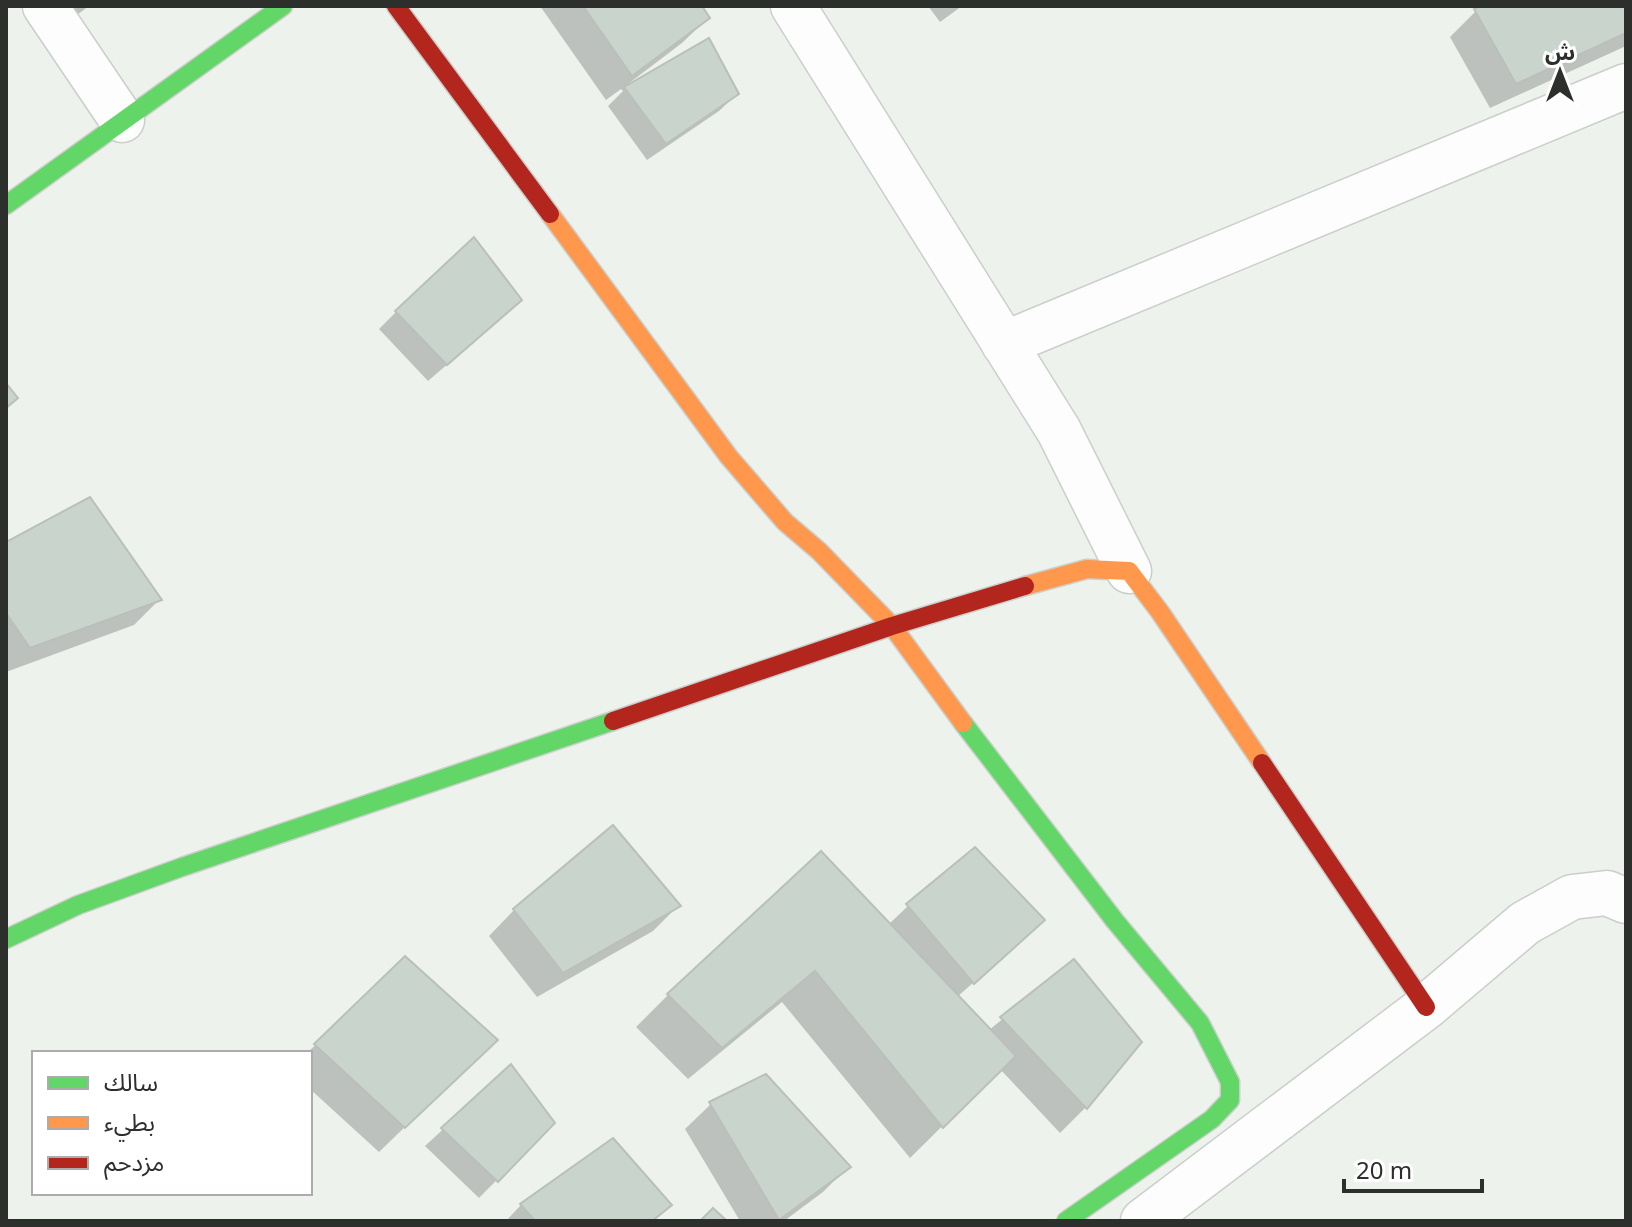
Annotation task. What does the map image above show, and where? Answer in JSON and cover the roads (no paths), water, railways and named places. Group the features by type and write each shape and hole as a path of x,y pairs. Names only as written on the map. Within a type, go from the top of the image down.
{"street":[{"path":"45,6 122,120"},
{"path":"6,205 283,6"},
{"path":"396,6 729,457 785,522 819,551 892,626 1105,909 1200,1023 1230,1082 1230,1100 1212,1119 1066,1221"},
{"path":"793,6 1059,431 1129,571 1160,612 1426,1007"},
{"path":"1004,344 1626,86"},
{"path":"6,939 78,905 196,861 892,626 1060,575 1087,569 1129,571"},
{"path":"1143,1221 1426,1007 1525,923 1572,897 1607,893 1626,901"}]}
